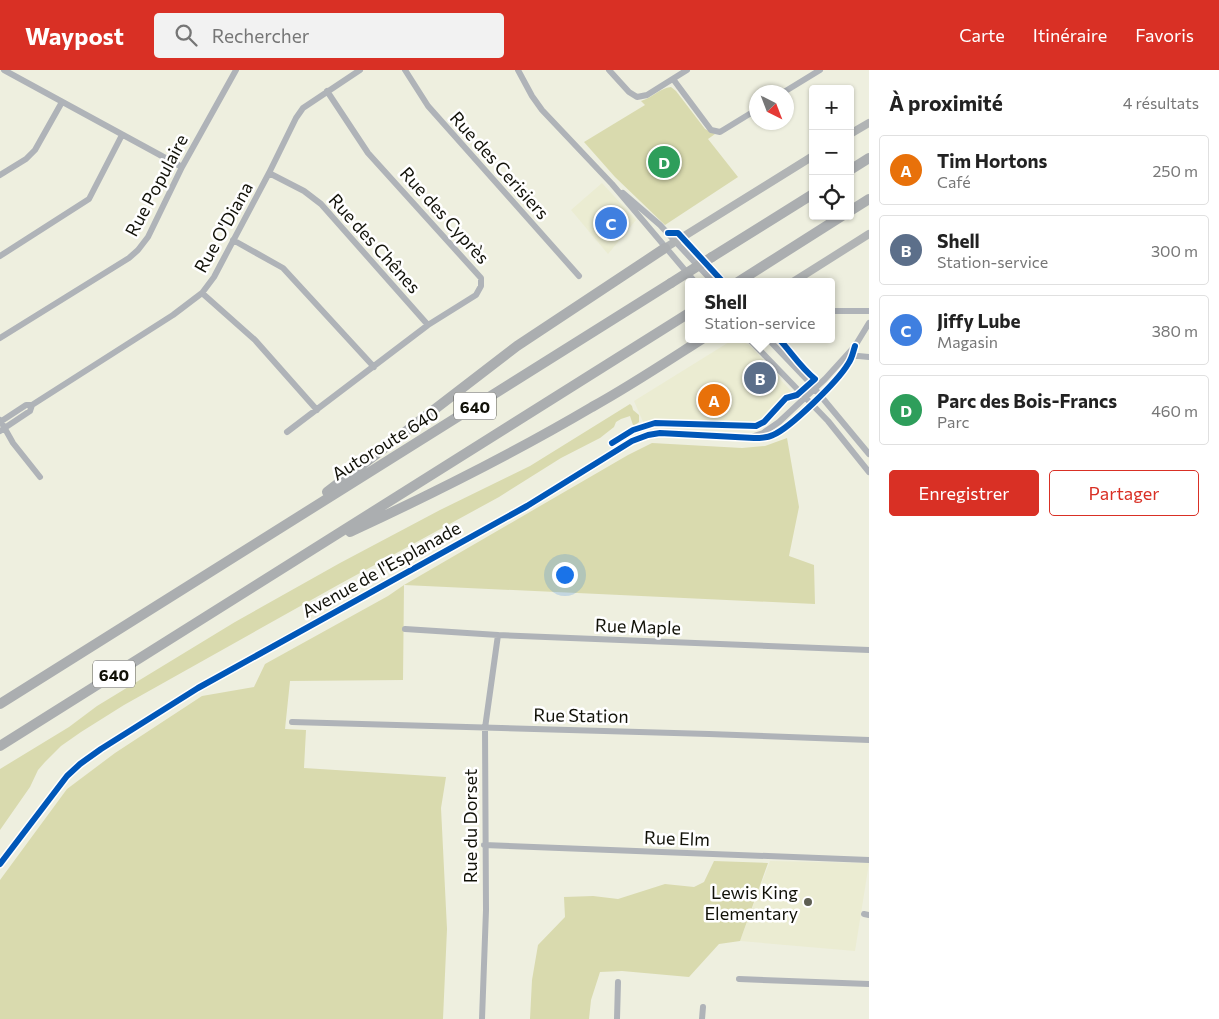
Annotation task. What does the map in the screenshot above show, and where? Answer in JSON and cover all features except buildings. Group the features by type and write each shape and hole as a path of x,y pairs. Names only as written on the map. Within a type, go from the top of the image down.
{"highway":[{"path":"854,167 869,158"},
{"name":"Autoroute 640","path":"0,704 809,196"},
{"path":"854,208 869,199"},
{"path":"744,278 836,220"},
{"path":"279,529 517,346 555,319 665,248"},
{"name":"640","path":"0,746 685,316"},
{"path":"308,552 393,512 539,437 618,392 696,343"}],"main road":[{"path":"854,132 869,123"},
{"path":"665,248 809,159"},
{"path":"799,278 869,234"}],"street":[{"name":"Rue Populaire","path":"0,338 129,258 138,250 148,237 182,168 236,70"},
{"name":"Rue O'Diana","path":"1,424 26,405 32,405 173,315 202,293 214,277 303,108 360,70"},
{"name":"Rue des Cerisiers","path":"405,70 434,113 579,276"},
{"path":"518,70 542,110 612,184 691,278"},
{"path":"609,70 629,92 637,97 687,70"},
{"path":"794,86 820,70"},
{"path":"2,71 182,168"},
{"path":"673,79 711,130 720,132 749,114"},
{"name":"Rue des Cyprès","path":"287,432 428,325 476,295 481,286 481,278 368,153 327,91"},
{"path":"0,175 26,159 35,150 62,102"},
{"path":"0,256 89,199 122,135"},
{"name":"Rue des Chênes","path":"269,173 304,191 321,204 428,325"},
{"path":"612,184 653,218 709,278"},
{"path":"234,240 283,268 374,367"},
{"path":"202,293 255,340 317,410"},
{"path":"835,311 869,311"},
{"path":"869,323 850,356 869,358"},
{"path":"752,343 842,437 869,472"},
{"path":"772,343 869,454"},
{"name":"Avenue de l'Esplanade","path":"740,437 756,435 779,422 850,356"},
{"name":"Avenue de l'Esplanade","path":"0,864 76,767 107,745 198,688 527,506 632,441 660,433 760,438 774,435 789,425 840,376 850,356"},
{"path":"1,424 13,443 40,476"},
{"name":"Rue Maple","path":"405,629 498,635 869,650"},
{"name":"Rue du Dorset","path":"482,1019 486,910 484,845 485,728 498,635"},
{"name":"Rue Station","path":"292,722 869,740"},
{"name":"Rue Elm","path":"484,845 869,860"},
{"path":"739,979 869,984"},
{"path":"617,1019 618,982"},
{"path":"702,1007 702,1019"}],"shaded area":[{"path":"602,183 636,220 608,254 571,210"},
{"path":"728,343 746,343 750,346 780,377 791,391 792,396 786,397 762,422 755,425 672,421 644,424 634,401"},
{"name":"Lewis King Elementary","path":"770,861 869,863 855,951 740,941"}],"green space":[{"path":"671,87 705,129 715,134 708,139 738,177 665,225 615,177 584,142 645,105 641,101 663,89"},
{"path":"630,404 639,415 639,422 635,425 633,425 630,416 621,419 600,438 561,458 499,497 124,705 81,732 61,746 38,770 30,787 0,830 0,769 69,727 97,706 235,622 440,510 530,466"},
{"path":"787,438 799,507 789,556 814,565 815,604 404,585 628,455 652,443 742,448 765,446"},
{"path":"404,585 403,680 290,681 285,729 306,730 304,768 446,777 441,808 447,929 443,1019 0,1019 0,880 67,789 115,753 202,696 254,687 265,664 388,596"},
{"path":"714,861 768,863 740,941 719,944 689,977 622,971 600,972 591,1000 589,1019 530,1019 532,980 538,945 565,917 564,897 593,896 618,899 665,884 694,887 704,882"}],"cycle path":[{"path":"668,233 678,233 719,278"},
{"path":"612,443 633,430 655,423 756,426 764,422 786,398 797,395 815,379 782,343"},
{"path":"0,864 67,776 80,764 198,688 527,506 632,441 660,433 754,438 766,437 781,431 802,414 843,372 855,346"}],"place":[{"name":"Parc des Bois-Francs","path":"664,162"},
{"name":"Jiffy Lube","path":"611,223"},
{"name":"Shell","path":"760,378"},
{"name":"Tim Hortons","path":"714,400"},
{"name":"Lewis King Elementary","path":"808,902"}]}
